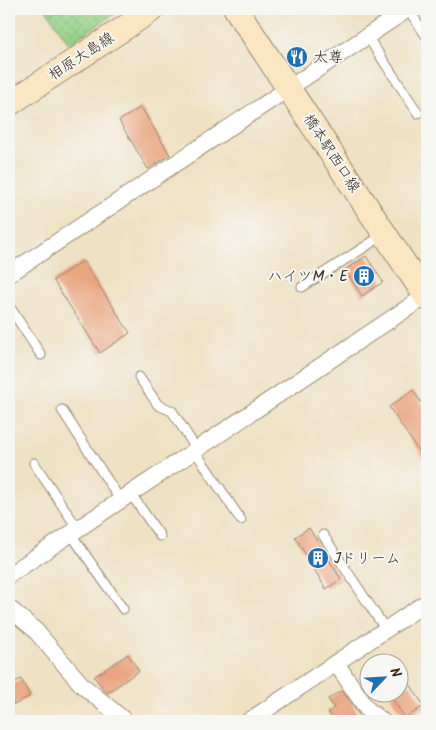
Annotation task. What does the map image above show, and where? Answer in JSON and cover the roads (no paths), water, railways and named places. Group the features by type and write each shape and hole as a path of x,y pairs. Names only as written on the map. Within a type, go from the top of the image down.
{"street":[{"name":"相原大島線","path":"9,104 153,9"},
{"name":"橋本駅西口線","path":"236,9 427,297"},
{"path":"9,274 408,9"},
{"path":"9,575 427,297"},
{"path":"249,721 427,602"},
{"path":"9,608 35,630 82,685 122,721"},
{"path":"336,663 367,709 382,721"}],"lane":[{"path":"408,9 427,37"},
{"path":"368,36 418,113"},
{"path":"302,287 385,234"},
{"path":"9,306 41,355"},
{"path":"139,378 158,405 172,410 241,520"},
{"path":"62,410 126,497 160,536"},
{"path":"34,463 122,608"},
{"path":"323,535 386,630"}],"place":[{"name":"太尊","path":"297,57"},
{"name":"ハイツM・E","path":"364,276"},
{"name":"Jドリーム","path":"318,558"}]}
